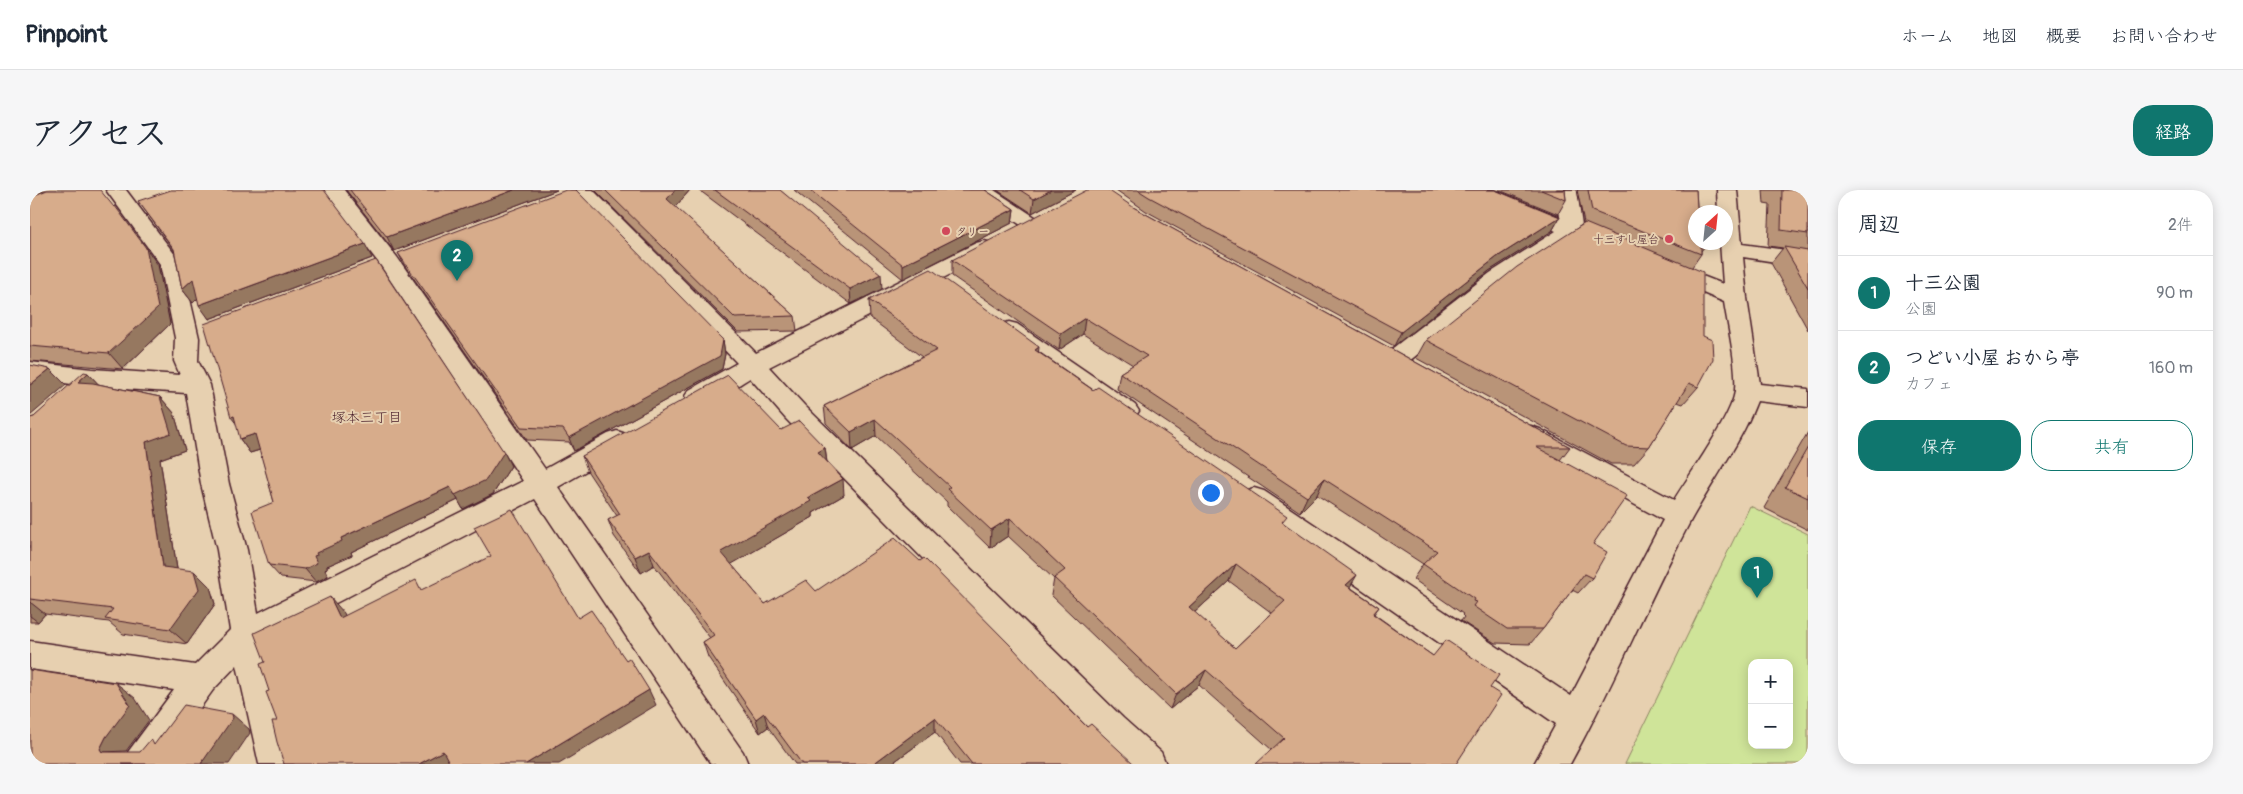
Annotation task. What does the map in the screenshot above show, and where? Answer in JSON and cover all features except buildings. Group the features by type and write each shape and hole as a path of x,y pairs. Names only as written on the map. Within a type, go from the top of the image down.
{"street":[{"path":"116,190 171,264 196,335 186,361 196,385 215,484 232,550 246,634 276,764"},
{"path":"333,190 389,262 731,764"},
{"path":"676,408 893,285 932,275 1024,227 980,190"},
{"path":"1476,190 1625,252"},
{"path":"1567,190 1572,230"},
{"path":"1727,190 1728,205"},
{"path":"572,193 752,365 816,433 1111,729 1150,764"},
{"path":"1419,374 1385,355 1572,230"},
{"path":"1733,249 1808,260"},
{"path":"1551,764 1576,719 1678,516 1736,422 1748,391 1730,250"},
{"path":"1652,263 1735,298"},
{"path":"932,275 956,292"},
{"path":"988,315 1149,427"},
{"path":"30,370 92,378 196,385"},
{"path":"71,397 92,378"},
{"path":"1748,391 1808,398"},
{"path":"1514,426 1678,516"},
{"path":"140,764 201,680 246,634 541,484 634,432"},
{"path":"1230,483 1576,719"},
{"path":"30,655 201,680"}],"green space":[{"path":"1750,506 1808,534 1808,764 1625,764"}],"place":[{"name":"タリー","path":"946,231"},
{"name":"十三すし屋台","path":"1669,239"},
{"name":"つどい小屋 おから亭","path":"457,281"},
{"name":"十三公園","path":"1757,598"}],"district":[{"name":"塚本三丁目","path":"367,417"}]}
